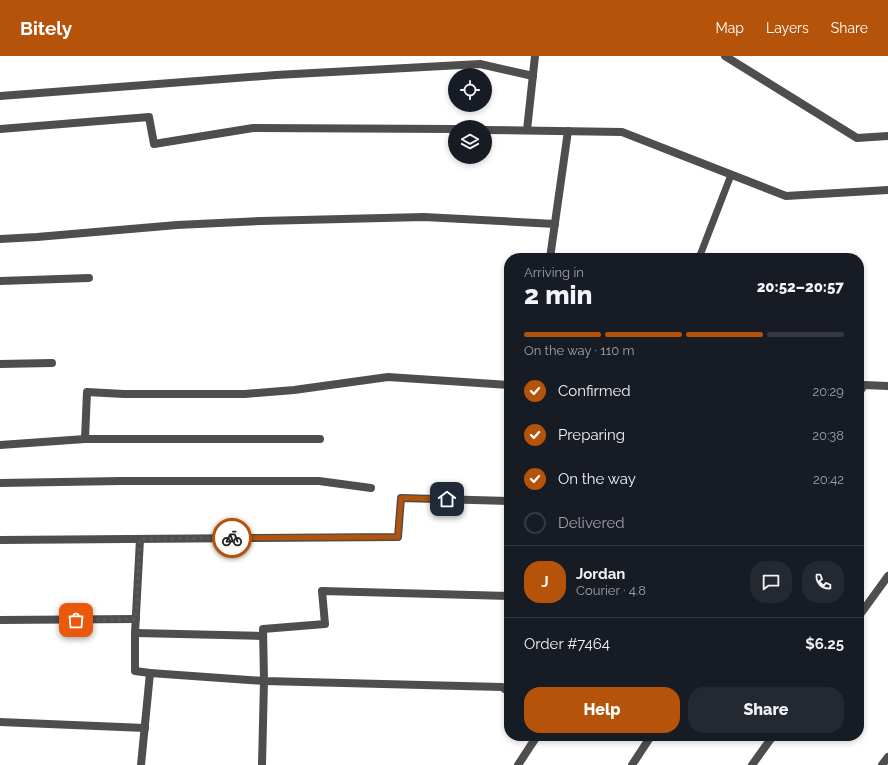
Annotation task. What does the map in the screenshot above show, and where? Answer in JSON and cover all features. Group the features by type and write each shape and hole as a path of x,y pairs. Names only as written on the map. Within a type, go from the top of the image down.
{"street":[{"path":"526,130 535,56"},
{"path":"725,56 857,138 888,136"},
{"path":"0,96 276,75 480,64 533,76"},
{"path":"0,129 149,117 154,144 253,128 448,129"},
{"path":"492,130 622,132 786,196 888,190"},
{"path":"551,253 568,131"},
{"path":"0,239 177,225 424,217 555,224"},
{"path":"0,281 89,278"},
{"path":"0,364 52,363"},
{"path":"85,439 87,392 124,394 245,394 294,390 388,377 504,385"},
{"path":"864,385 888,386"},
{"path":"0,445 85,439 320,439"},
{"path":"0,483 121,481 319,481 371,488"},
{"path":"0,540 398,537 401,498 504,501"},
{"path":"140,539 135,671 264,681 502,687 504,688"},
{"path":"864,609 888,576"},
{"path":"262,765 264,681 262,629 324,624 322,592 504,596"},
{"path":"0,620 136,619"},
{"path":"136,633 263,636"},
{"path":"141,765 150,673"},
{"path":"0,722 145,728"},
{"path":"518,765 534,741"},
{"path":"632,765 648,741"},
{"path":"752,765 769,741"},
{"path":"882,765 888,757"}],"lane":[{"path":"701,253 732,175"}],"way so far":[{"path":"76,620 136,619 140,539 232,538"}],"route":[{"path":"232,538 398,537 401,498 447,499"}]}
